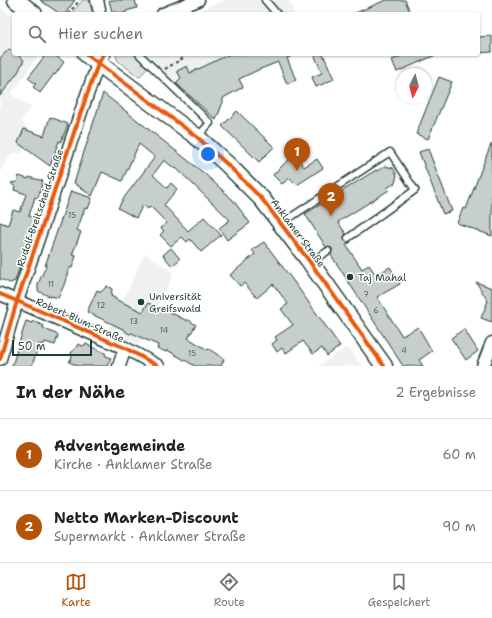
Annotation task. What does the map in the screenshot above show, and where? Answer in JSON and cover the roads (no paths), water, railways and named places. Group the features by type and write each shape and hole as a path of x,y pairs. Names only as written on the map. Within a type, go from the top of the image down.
{"main road":[{"path":"16,0 31,12"},
{"name":"Anklamer Straße","path":"96,57 197,137 262,199 310,262 384,366"}],"street":[{"path":"168,12 198,0"},
{"name":"Rudolf-Breitscheid-Straße","path":"0,359 17,301 96,57"},
{"name":"Robert-Blum-Straße","path":"0,294 125,348 158,366"},
{"path":"483,366 492,343"},
{"path":"119,366 125,348"}],"lane":[{"path":"265,0 276,12"},
{"path":"141,56 210,123 197,137"},
{"path":"282,224 390,152 415,190 348,238"},
{"path":"310,262 328,250"}],"place":[{"name":"Adventgemeinde","path":"297,171"},
{"name":"Netto Marken-Discount","path":"331,216"},
{"name":"Taj Mahal","path":"350,277"},
{"name":"Universität Greifswald","path":"141,302"}]}
